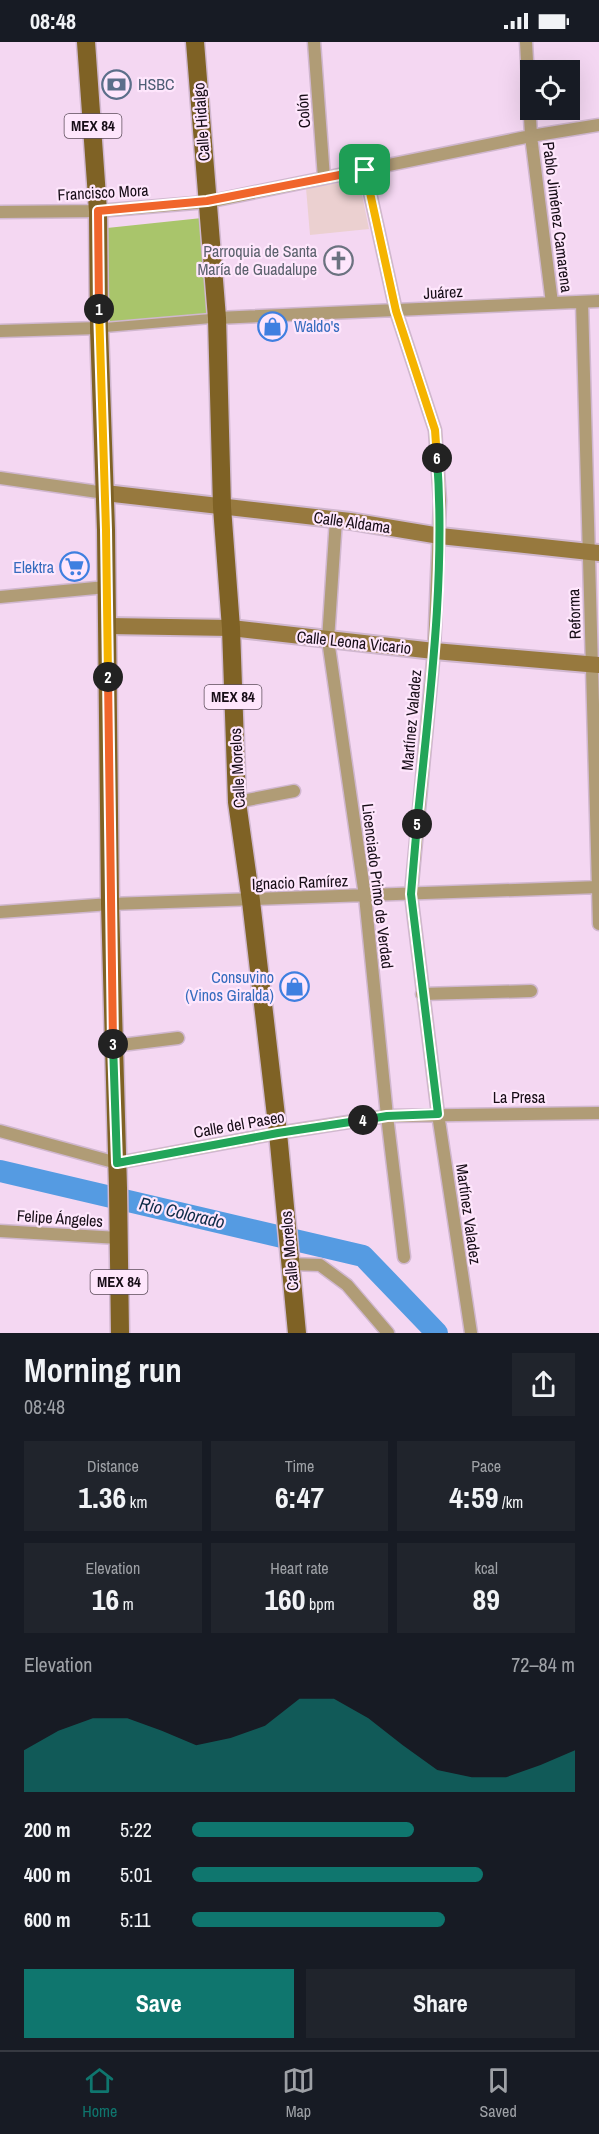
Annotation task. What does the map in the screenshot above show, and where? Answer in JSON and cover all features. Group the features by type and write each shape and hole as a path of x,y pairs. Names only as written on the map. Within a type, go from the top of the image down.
{"main road":[{"name":"MEX 84","path":"86,42 98,211 99,328 108,626 110,904 120,1333"},
{"name":"Calle Hidalgo","path":"195,42 207,201"},
{"name":"Calle Morelos","path":"207,201 217,318 222,507 231,628 237,802 278,1133 297,1333"},
{"name":"Calle Aldama","path":"105,493 336,519 440,536 594,553"},
{"name":"Calle Leona Vicario","path":"108,626 231,628 434,651 595,665"}],"street":[{"name":"Colón","path":"314,42 324,178"},
{"name":"Pablo Jiménez Camarena","path":"526,42 531,135 552,303"},
{"name":"Francisco Mora","path":"0,212 98,211 207,201 531,135 599,125"},
{"name":"Martínez Valadez","path":"365,170 396,311 435,430 440,536 434,651 411,894 438,1114 470,1333"},
{"name":"Juárez","path":"217,318 599,301"},
{"name":"Reforma","path":"582,302 594,553 599,924"},
{"path":"0,332 99,328 217,318"},
{"path":"0,478 105,493"},
{"name":"Licenciado Primo de Verdad","path":"336,519 328,640 365,896 404,1257"},
{"path":"0,597 106,587"},
{"path":"237,802 294,790"},
{"name":"Ignacio Ramírez","path":"0,912 110,904 251,901 598,887"},
{"path":"422,994 531,991"},
{"path":"113,1046 178,1038"},
{"name":"La Presa","path":"438,1114 599,1113"},
{"name":"Calle del Paseo","path":"117,1163 278,1133 387,1116 438,1114"},
{"path":"0,1131 117,1163"},
{"name":"Felipe Ángeles","path":"0,1231 119,1235"},
{"path":"290,1255 320,1265 347,1285 388,1333"}],"shaded area":[{"path":"359,180 369,229 310,235 306,188"}],"green space":[{"path":"202,218 211,319 110,328 107,228"}],"waterway":[{"name":"Rio Colorado","path":"0,1171 363,1256 437,1333"}],"place":[{"name":"HSBC","path":"117,84"},
{"name":"Parroquia de Santa María de Guadalupe","path":"338,260"},
{"name":"Waldo's","path":"273,326"},
{"name":"Elektra","path":"75,567"},
{"name":"Consuvino (Vinos Giralda)","path":"295,986"}],"route":[{"path":"365,170 396,311 435,430 440,536 434,651 411,894 438,1114 387,1116 278,1133 117,1163 110,904 108,626 99,328 98,211 207,201 365,170"}]}
